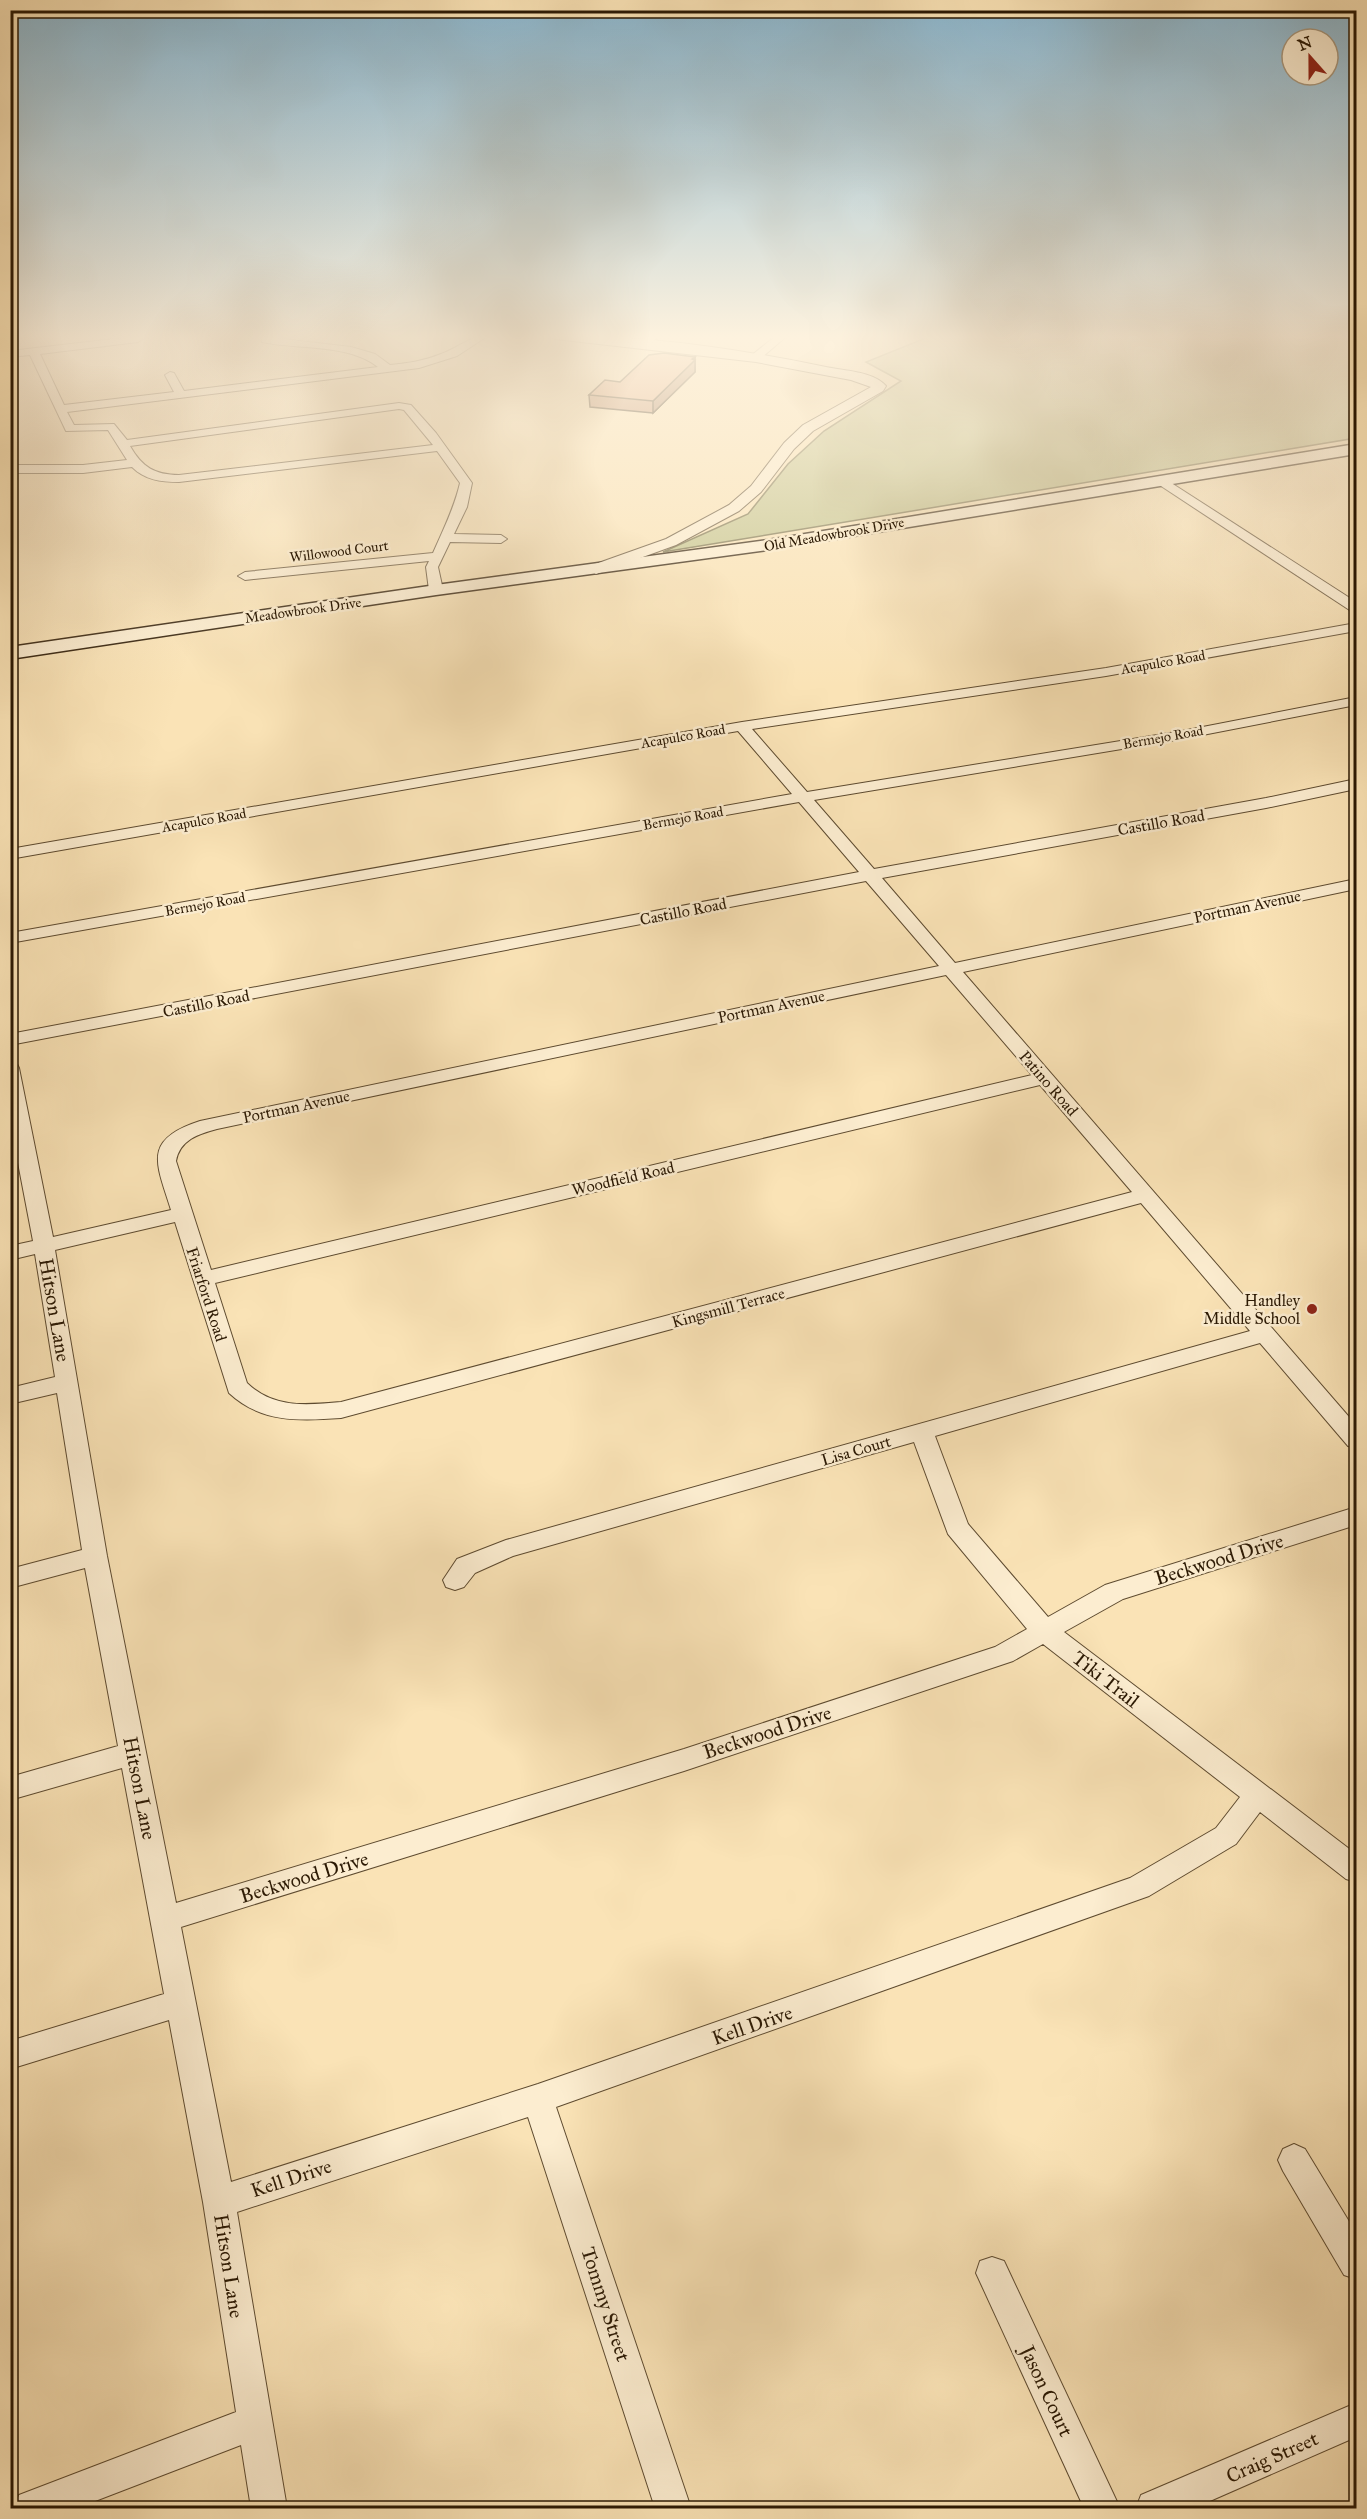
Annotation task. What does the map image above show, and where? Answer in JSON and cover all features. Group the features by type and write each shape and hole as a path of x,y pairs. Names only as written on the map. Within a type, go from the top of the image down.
{"main road":[{"name":"Old Meadowbrook Drive","path":"596,569 840,535 940,516 1339,453"},
{"name":"Meadowbrook Drive","path":"10,653 436,590 596,569"}],"street":[{"path":"127,453 138,469 151,476 186,478 261,471 399,453"},
{"path":"436,590 432,567 444,538 461,507 466,489 462,476 445,453"},
{"path":"596,569 672,542 734,508 756,489 784,453"},
{"path":"10,469 84,469 134,463"},
{"path":"1162,481 1356,608"},
{"path":"444,538 501,539"},
{"name":"Willowood Court","path":"246,576 436,556"},
{"name":"Acapulco Road","path":"10,854 742,726 1106,672 1356,627"},
{"name":"Bermejo Road","path":"10,938 803,797 1182,735 1356,701"},
{"name":"Patino Road","path":"742,726 1356,1440"},
{"name":"Castillo Road","path":"10,1040 870,875 1266,803 1356,784"},
{"name":"Portman Avenue","path":"187,1133 203,1126 225,1121 1356,884"},
{"name":"Hitson Lane","path":"10,1068 45,1245 95,1556 219,2202 269,2508"},
{"name":"Woodfield Road","path":"202,1279 1045,1078"},
{"name":"Friarford Road","path":"187,1133 170,1143 166,1151 166,1161 237,1387 257,1405 275,1411 309,1412"},
{"name":"Kingsmill Terrace","path":"309,1412 341,1410 1146,1195"},
{"path":"10,1253 182,1214"},
{"name":"Lisa Court","path":"455,1580 466,1566 506,1549 1265,1334"},
{"path":"10,1396 68,1382"},
{"name":"Tiki Trail","path":"922,1431 957,1528 1045,1632 1256,1796 1356,1870"},
{"name":"Beckwood Drive","path":"166,1919 695,1756 1004,1654 1114,1592 1356,1516"},
{"path":"10,1579 95,1556"},
{"path":"10,1789 134,1753"},
{"name":"Kell Drive","path":"219,2202 538,2099 1139,1887 1226,1836 1256,1796"},
{"path":"10,2055 182,2002"},
{"name":"Tommy Street","path":"538,2099 673,2508"},
{"path":"1294,2160 1356,2262"},
{"name":"Jason Court","path":"992,2273 1102,2508"},
{"name":"Craig Street","path":"1154,2508 1356,2420"},
{"path":"32,2508 254,2423"}],"green space":[{"path":"800,453 1268,453 663,552 748,514 788,464"}],"place":[{"name":"Handley Middle School","path":"1312,1309"}]}
